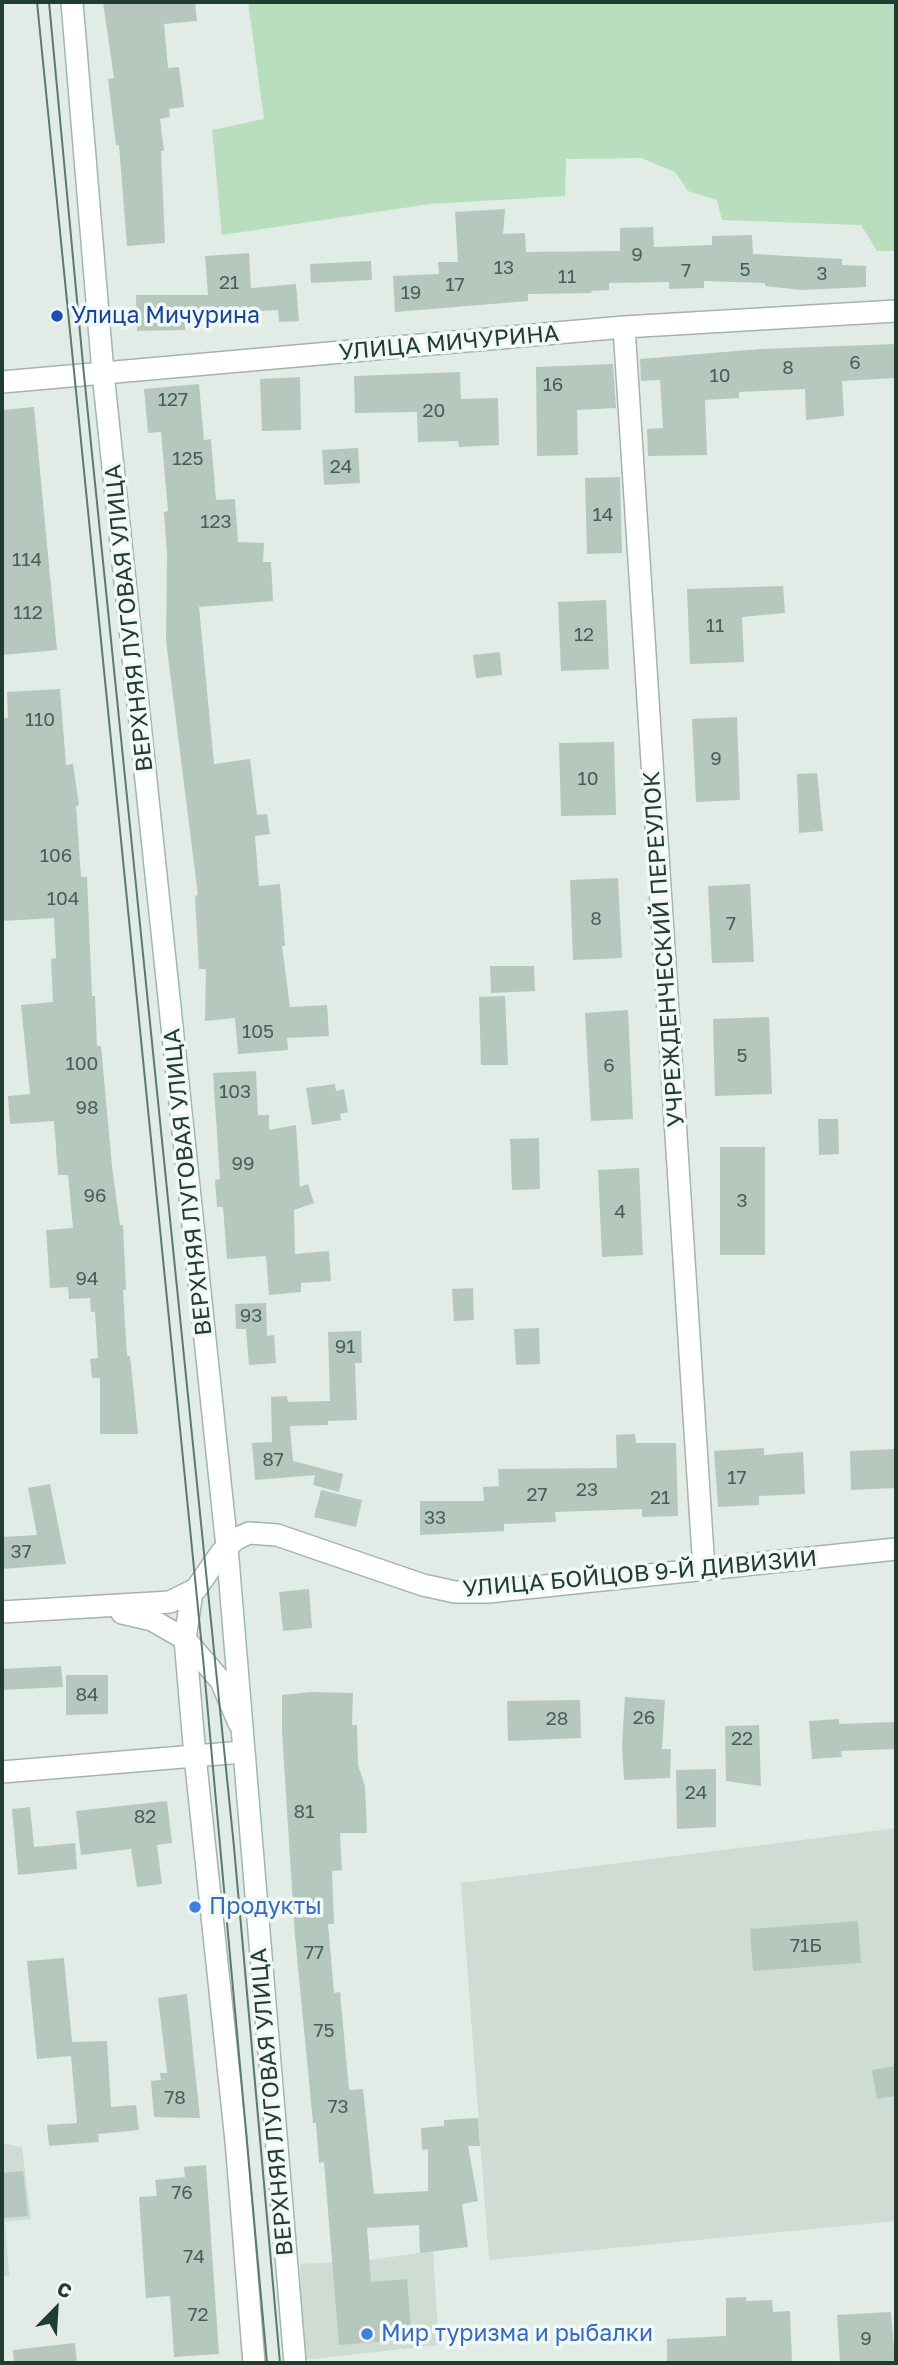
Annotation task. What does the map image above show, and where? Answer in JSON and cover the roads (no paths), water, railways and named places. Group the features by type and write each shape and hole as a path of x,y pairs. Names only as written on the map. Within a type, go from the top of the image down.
{"street":[{"name":"ВЕРХНЯЯ ЛУГОВАЯ УЛИЦА","path":"72,2 103,373 227,1547 240,1729 295,2363"},
{"name":"УЛИЦА МИЧУРИНА","path":"2,382 624,327 896,311"},
{"name":"УЧРЕЖДЕНЧЕСКИЙ ПЕРЕУЛОК","path":"624,327 704,1570"},
{"name":"УЛИЦА БОЙЦОВ 9-Й ДИВИЗИИ","path":"192,1592 227,1547 249,1533 266,1533 423,1585 456,1591 488,1592 896,1549"},
{"name":"ВЕРХНЯЯ ЛУГОВАЯ УЛИЦА","path":"192,1592 185,1639 195,1756 233,2100 254,2363"},
{"path":"2,1612 170,1602 192,1592"},
{"path":"78,1608 134,1614 152,1620 185,1639 221,1681 240,1729"},
{"path":"2,1772 243,1752"}],"tram line":[{"path":"37,2 203,1658 267,2363"},
{"path":"49,2 84,375 234,1847 280,2363"}],"place":[{"name":"Улица Мичурина","path":"57,316"},
{"name":"Продукты","path":"195,1907"},
{"name":"Мир туризма и рыбалки","path":"367,2334"}]}
